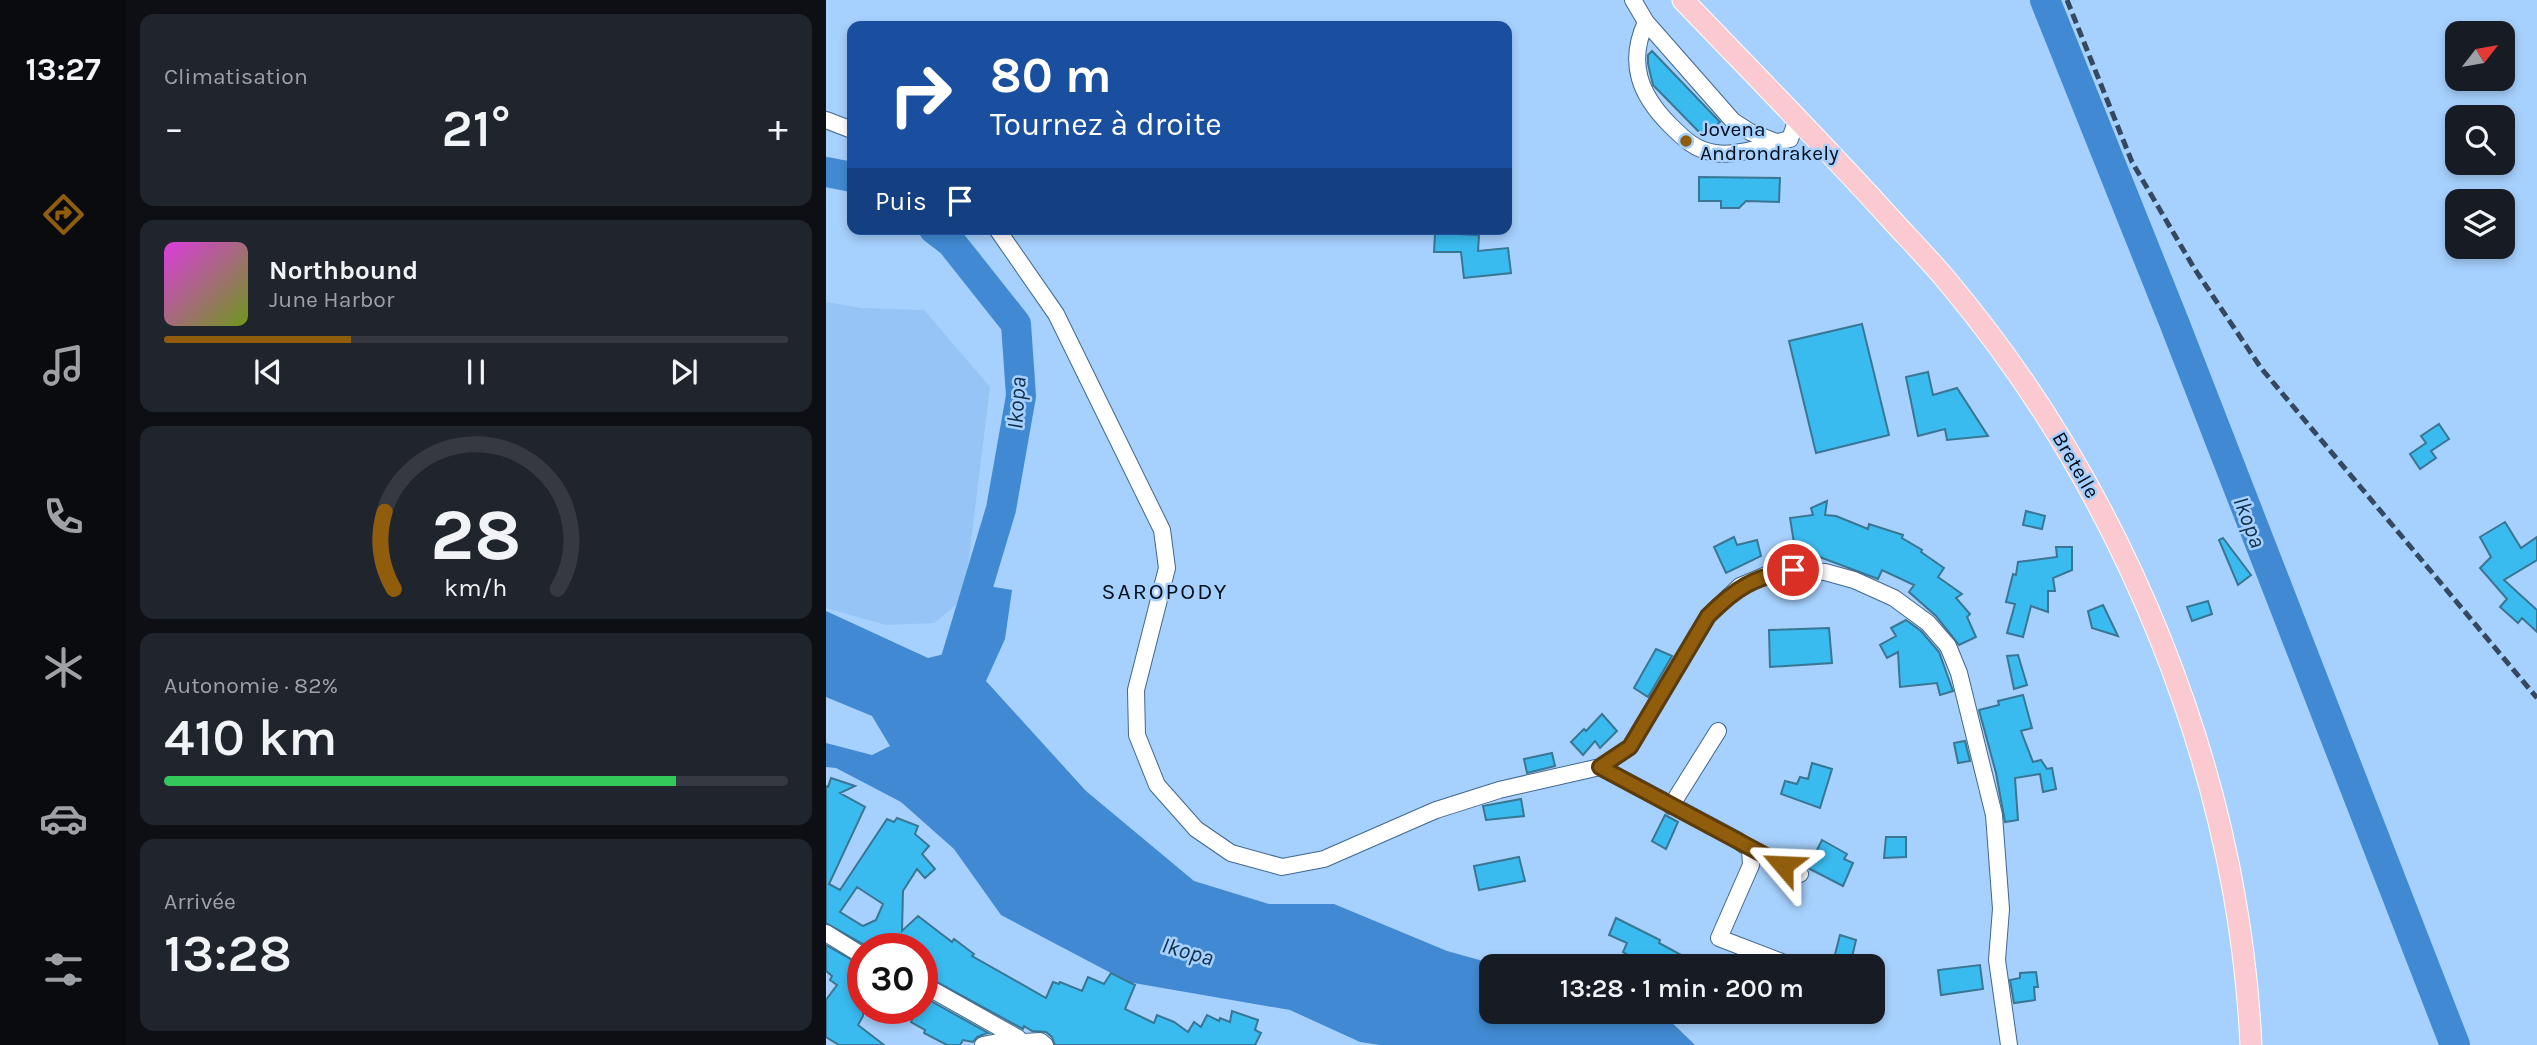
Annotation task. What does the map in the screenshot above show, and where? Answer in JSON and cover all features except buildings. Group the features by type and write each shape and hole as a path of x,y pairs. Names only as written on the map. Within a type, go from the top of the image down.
{"main road":[{"name":"Bretelle","path":"1683,0 1948,282 2043,409 2096,500 2121,550 2163,648 2199,750 2235,899 2251,1045"}],"street":[{"path":"1633,0 1646,22 1733,121 1750,132 1777,142"},
{"path":"1646,22 1639,36 1639,84 1654,110 1684,141 1714,153 1729,154 1790,139 1797,119"},
{"path":"826,120 847,128"},
{"path":"1001,235 1056,314 1162,530 1167,569 1136,690 1137,735 1157,785 1196,830 1231,853 1282,867 1324,859 1436,810 1486,794 1600,767 1630,747 1708,616 1740,586 1766,575 1793,570 1825,572 1854,580 1894,598 1928,624 1948,646 1959,673 1994,815 2001,909 1997,960 2010,1045"},
{"path":"1671,806 1718,731"},
{"path":"1600,767 1800,874"},
{"path":"1750,849 1751,865 1719,938 1761,954"},
{"path":"826,933 847,946"},
{"path":"938,993 1018,1038 983,1045"},
{"path":"993,1045 1040,1041 1045,1045"}],"shaded area":[{"path":"826,302 861,308 924,310 990,387 964,598 934,623 886,625 826,608"}],"water":[{"path":"988,586 1012,590 1005,639 986,681 1086,791 1194,881 1269,904 1334,904 1447,951 1479,960 1479,1024 1673,1024 1695,1045 1380,1045 1360,1042 1290,1010 1128,982 1001,915 954,849 901,802 836,768 826,767 826,743 872,755 890,746 872,716 826,697 826,611 928,658 973,647"}],"waterway":[{"name":"Ikopa","path":"2045,0 2174,322 2455,1045"},
{"name":"Ikopa","path":"826,172 847,176"},
{"name":"Ikopa","path":"942,235 951,242 1016,324 1021,396 1001,509 947,689"}],"railway":[{"path":"2067,0 2132,162 2194,268 2261,368 2537,698"}],"place":[{"name":"Jovena Androndrakely","path":"1686,141"}],"district":[{"name":"SAROPODY","path":"1165,591"}],"route":[{"path":"1783,865 1600,767 1630,747 1708,616 1740,586 1766,575 1793,570"}]}
